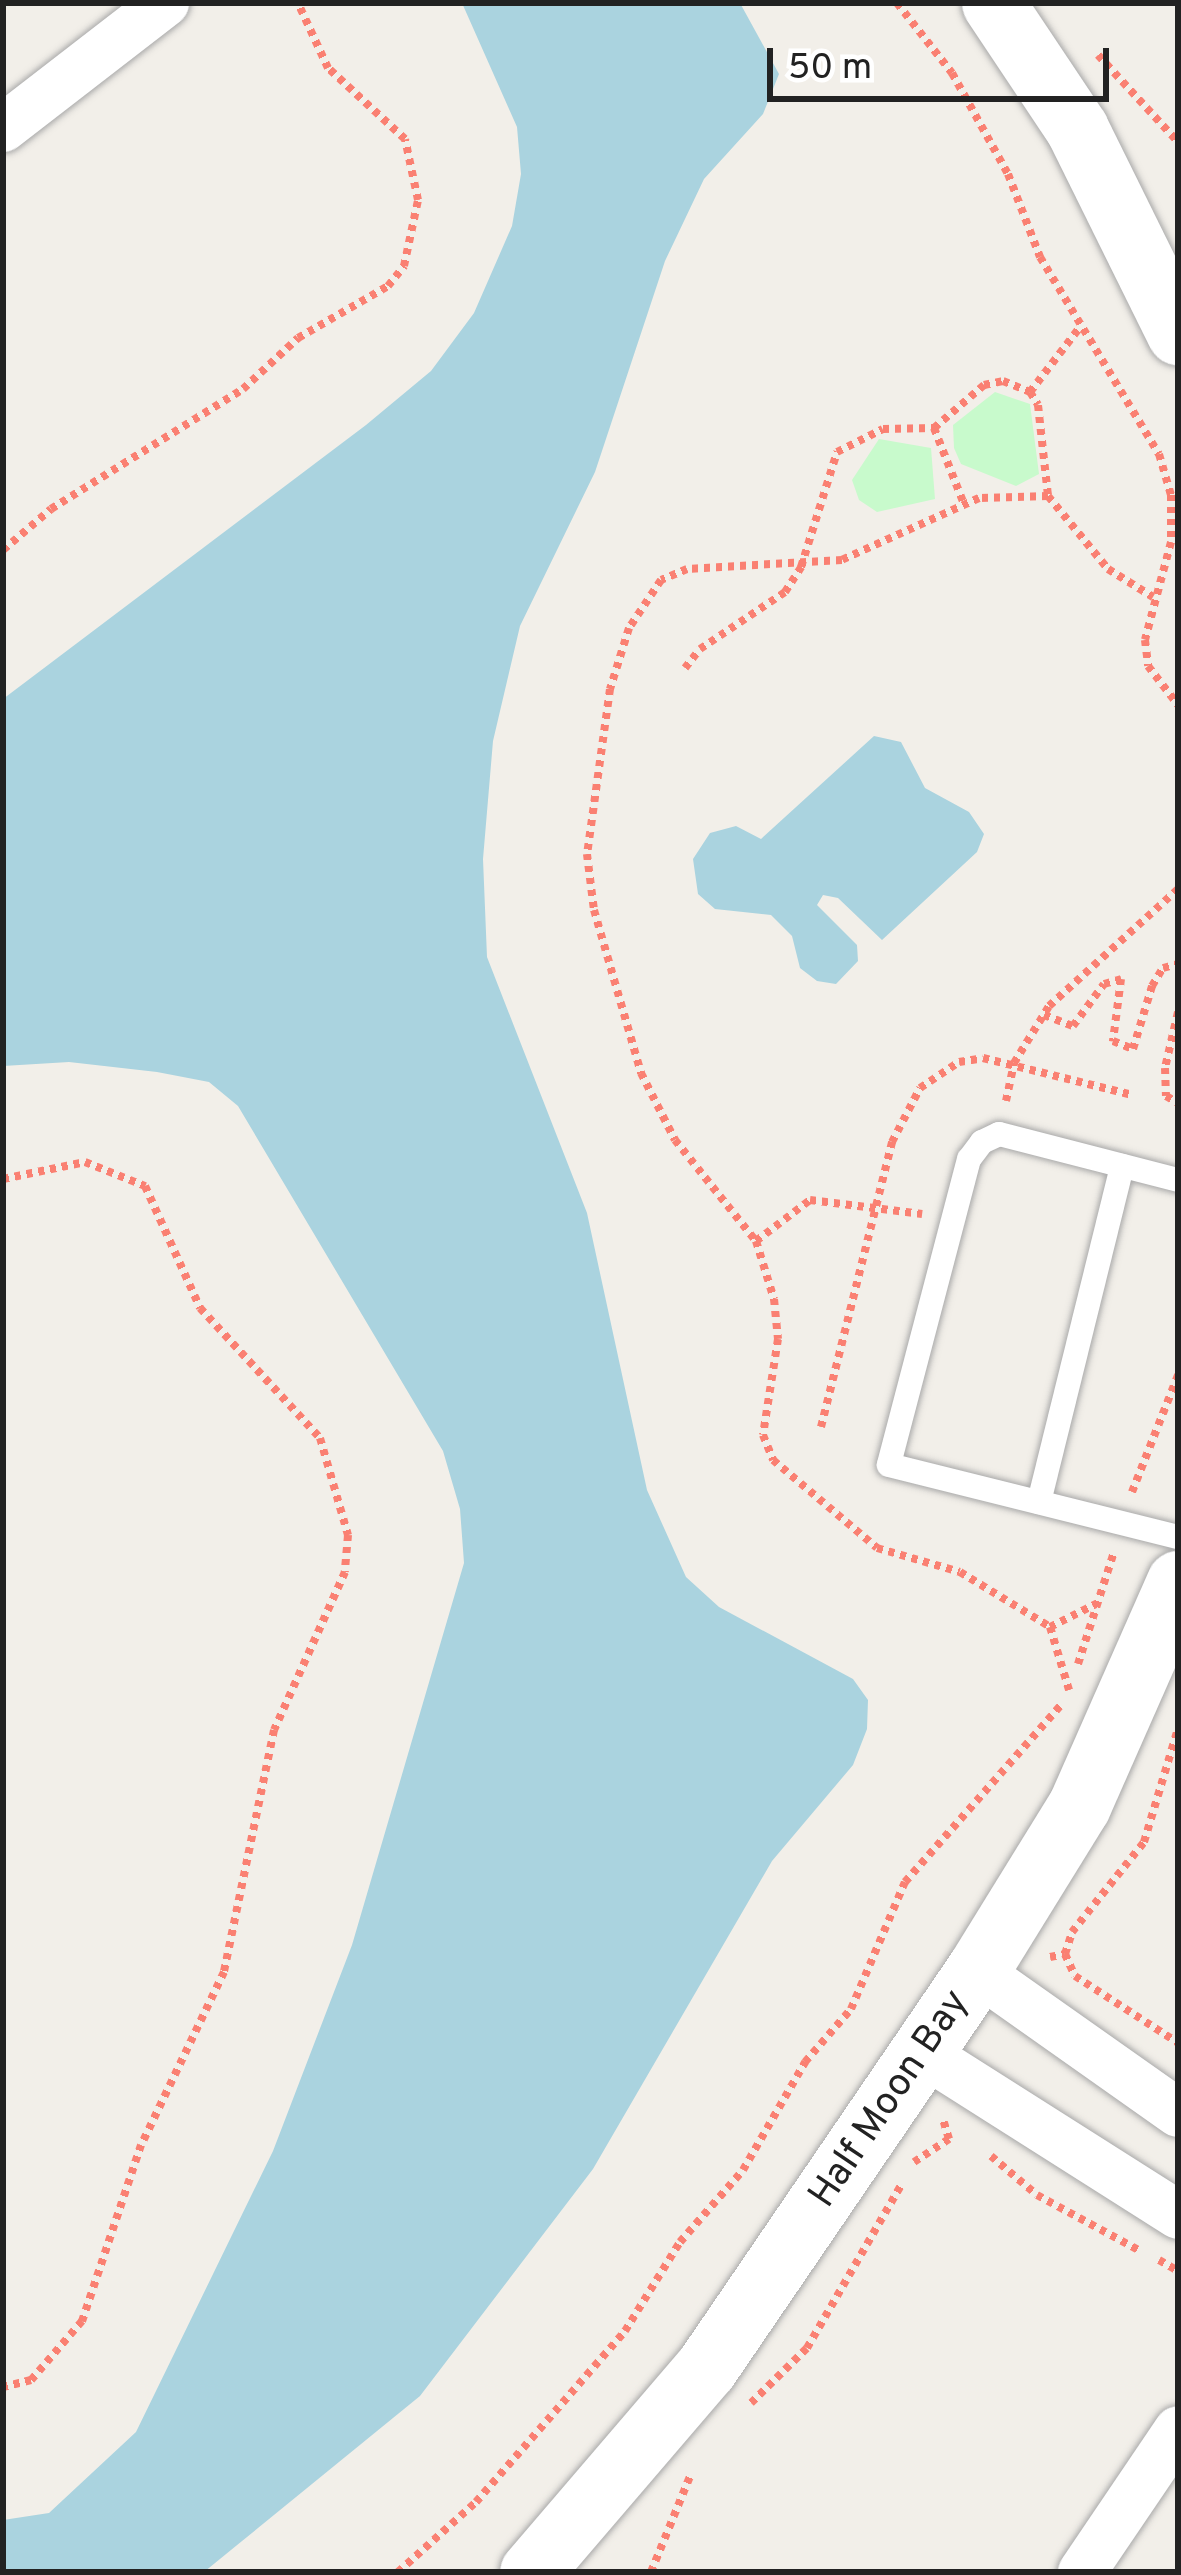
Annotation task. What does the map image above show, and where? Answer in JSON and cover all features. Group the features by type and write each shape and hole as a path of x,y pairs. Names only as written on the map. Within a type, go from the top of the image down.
{"street":[{"path":"3,128 165,3"},
{"path":"993,3 1077,129 1178,333"},
{"name":"Half Moon Bay","path":"531,2572 706,2368 977,1971 1079,1806 1178,1582"},
{"path":"977,1971 1178,2113"},
{"path":"923,2053 1178,2215"},
{"path":"1082,2572 1178,2430"}],"lane":[{"path":"1178,1180 999,1134 969,1160 890,1465 1178,1537"},
{"path":"1039,1502 1122,1166"}],"path":[{"path":"3,550 51,509 243,389 298,338 388,286 404,266 418,200 405,139 328,68 298,3"},
{"path":"897,3 952,73 1081,326 1159,454 1171,495 1171,542 1153,597 1148,666 1178,705"},
{"path":"1086,40 1178,142"},
{"path":"1081,326 1030,392 1048,496 1108,569 1153,597"},
{"path":"685,668 700,649 761,615 801,567 837,452 883,429 934,428 984,385 1003,381 1030,392"},
{"path":"934,428 964,504"},
{"path":"1048,496 964,504 884,546 801,567 687,569 645,597 610,689 587,854 593,910 641,1073 675,1140 756,1241 778,1339 763,1436 773,1460 878,1547 960,1572 1050,1627 1069,1690"},
{"path":"999,1134 1014,1063 1044,1015 1178,889"},
{"path":"1044,1015 1073,1026 1104,984 1121,980 1113,1041 1133,1049 1152,986 1163,968 1178,964"},
{"path":"1178,1012 1165,1068 1166,1096 1178,1103"},
{"path":"3,1179 85,1162 145,1186 200,1307 320,1438 348,1535 345,1573 274,1730 224,1972 142,2145 82,2321 31,2380 3,2387"},
{"path":"756,1241 811,1200 878,1202 953,1221"},
{"path":"398,2572 476,2502 625,2331 668,2260 743,2170 805,2062 851,2009 905,1882 1069,1690 1178,1375"},
{"path":"1050,1627 1097,1603"},
{"path":"1065,1954 1075,1976 1178,2043"},
{"path":"949,2139 972,2139"},
{"path":"981,2147 1036,2194 1178,2271"}],"green space":[{"path":"995,392 1030,404 1039,474 1016,486 961,464 954,448 953,425"},
{"path":"879,439 931,448 935,499 877,512 859,500 852,480"}],"water":[{"path":"462,3 740,3 779,74 763,114 704,179 665,261 595,472 520,626 493,741 483,859 487,957 587,1213 647,1490 686,1577 719,1607 853,1679 868,1700 867,1729 853,1765 772,1861 593,2169 420,2396 204,2572 3,2572 3,2520 49,2513 136,2432 273,2151 352,1945 464,1563 460,1509 443,1451 238,1106 209,1082 157,1072 69,1062 3,1066 3,699 366,425 431,371 474,313 512,226 521,174 517,127"},
{"path":"874,736 901,742 925,788 969,812 984,834 977,852 882,940 838,898 823,895 817,905 857,945 858,961 836,984 817,981 800,968 792,936 771,915 715,909 698,894 693,859 710,833 736,826 761,839"}]}
